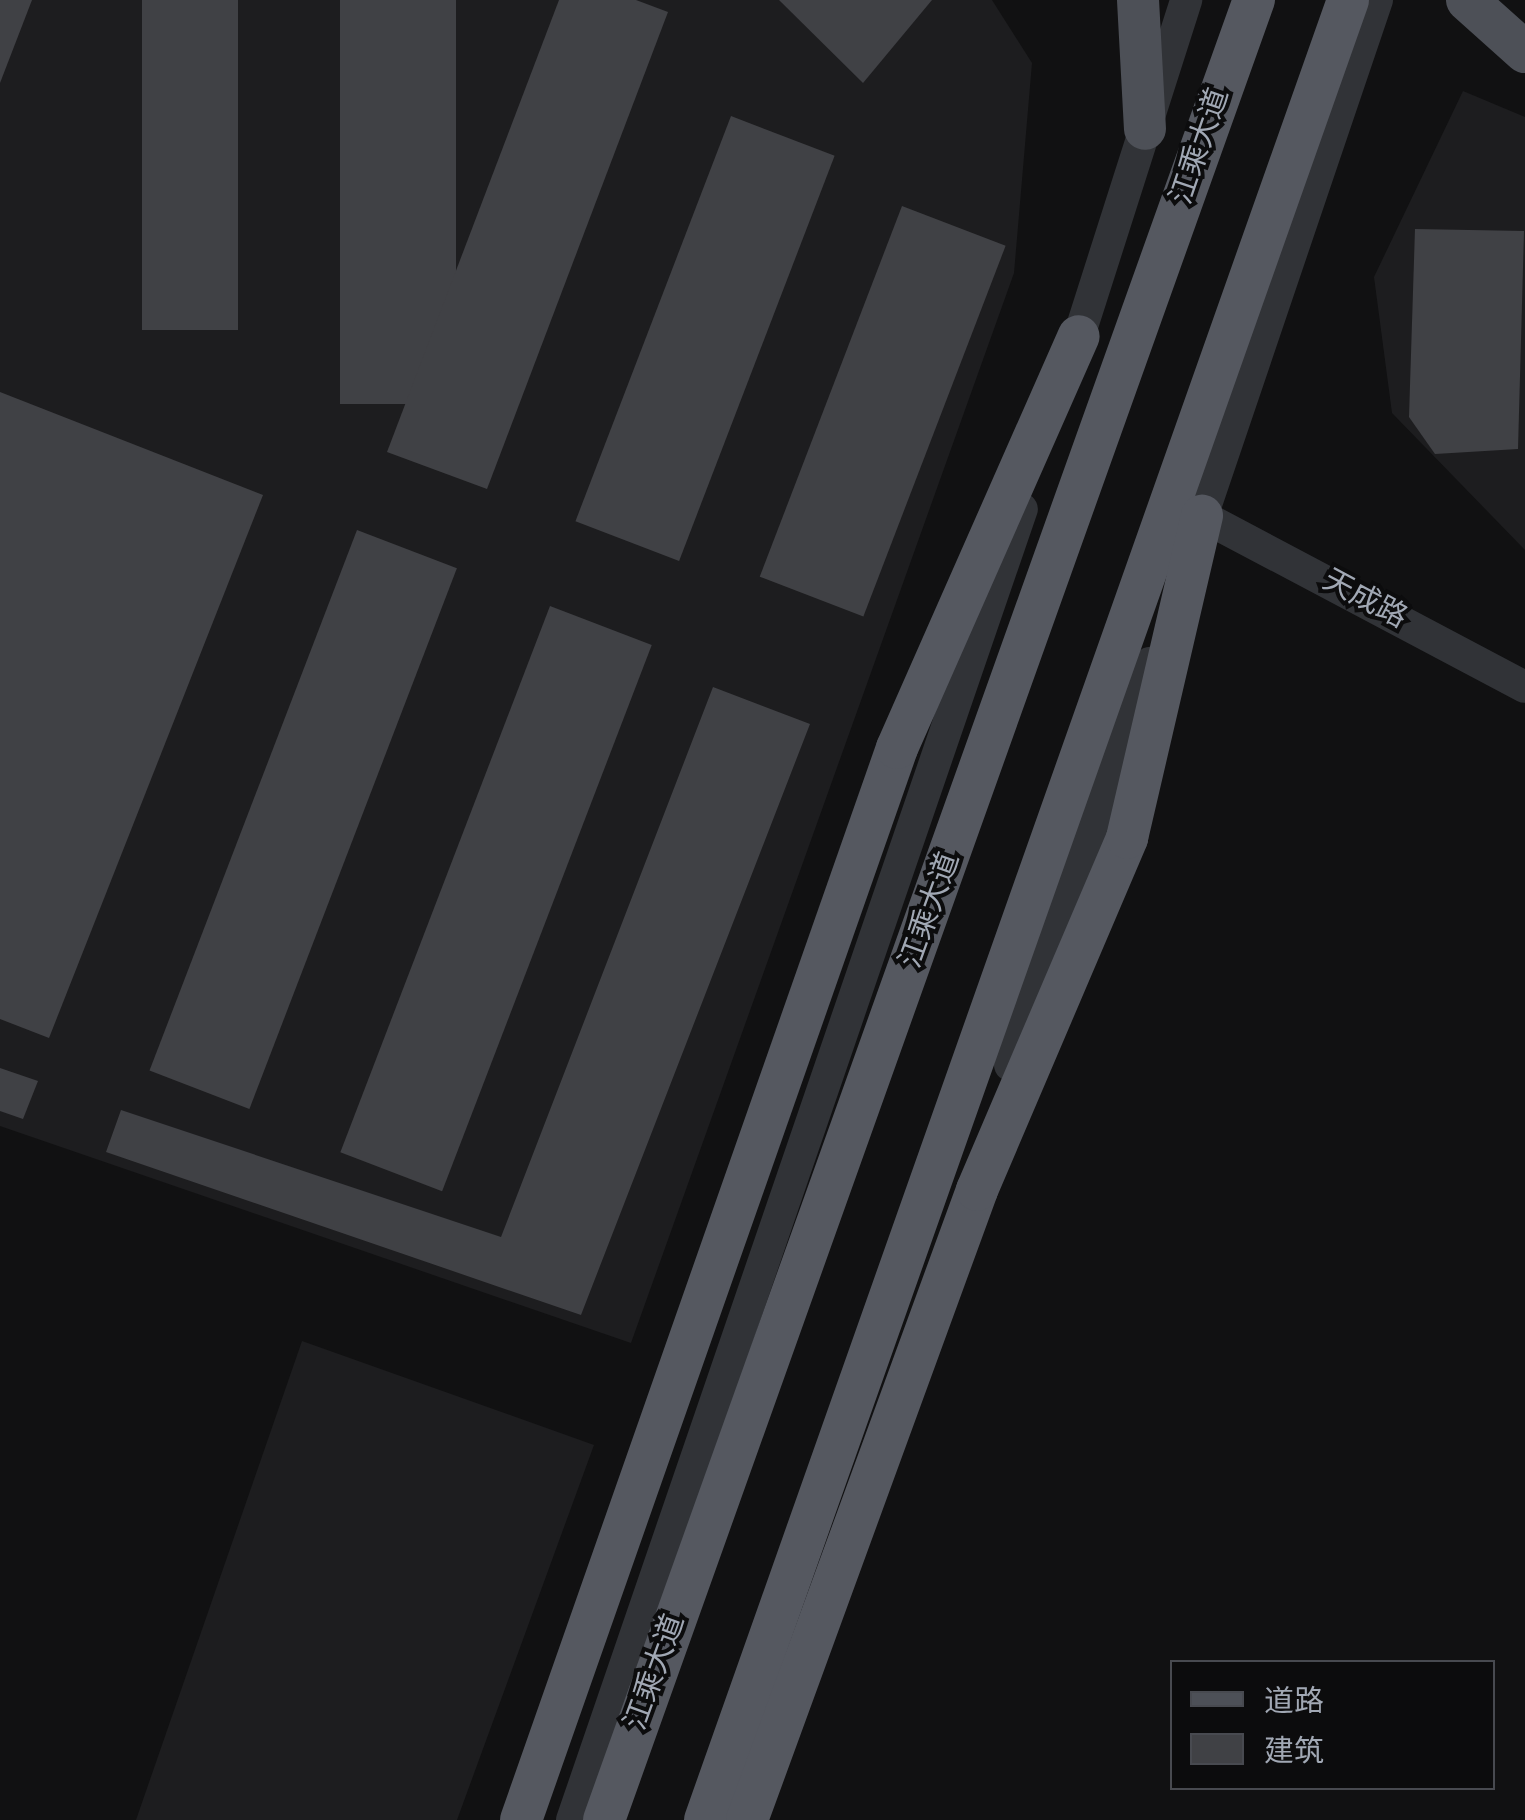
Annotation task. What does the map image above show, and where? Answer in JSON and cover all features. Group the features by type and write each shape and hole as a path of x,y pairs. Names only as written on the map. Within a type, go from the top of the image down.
{"highway":[{"name":"江乘大道","path":"604,1820 1254,0"},
{"path":"704,1820 1348,0"},
{"path":"520,1820 897,748 1078,336"},
{"path":"746,1820 976,1190 1127,838 1202,516"}],"main road":[{"path":"1138,0 1145,129"},
{"path":"1467,0 1525,52"}],"street":[{"path":"572,1820 1078,336 1186,0"},
{"path":"732,1820 975,1166 1377,0"},
{"name":"天成路","path":"1202,516 1525,687"}],"shaded area":[{"path":"0,0 992,0 1032,63 1014,273 631,1343 0,1126"},
{"path":"1463,91 1525,117 1525,550 1392,413 1374,277"},
{"path":"302,1341 594,1445 457,1820 136,1820"}],"building":[{"path":"0,0 32,0 0,83"},
{"path":"142,0 238,0 238,330 142,330"},
{"path":"340,0 456,0 456,404 340,404"},
{"path":"559,0 636,0 668,12 487,489 387,452"},
{"path":"779,0 932,0 863,83"},
{"path":"731,116 835,156 679,561 575,521"},
{"path":"902,206 1006,246 863,616 760,577"},
{"path":"1415,229 1524,231 1518,449 1435,454 1409,417"},
{"path":"0,392 263,495 49,1038 0,1019"},
{"path":"357,530 457,568 249,1109 150,1071"},
{"path":"550,606 652,645 442,1191 340,1152"},
{"path":"713,687 810,724 581,1315 106,1152 121,1110 501,1237"},
{"path":"0,1068 38,1081 23,1119 0,1111"}]}
